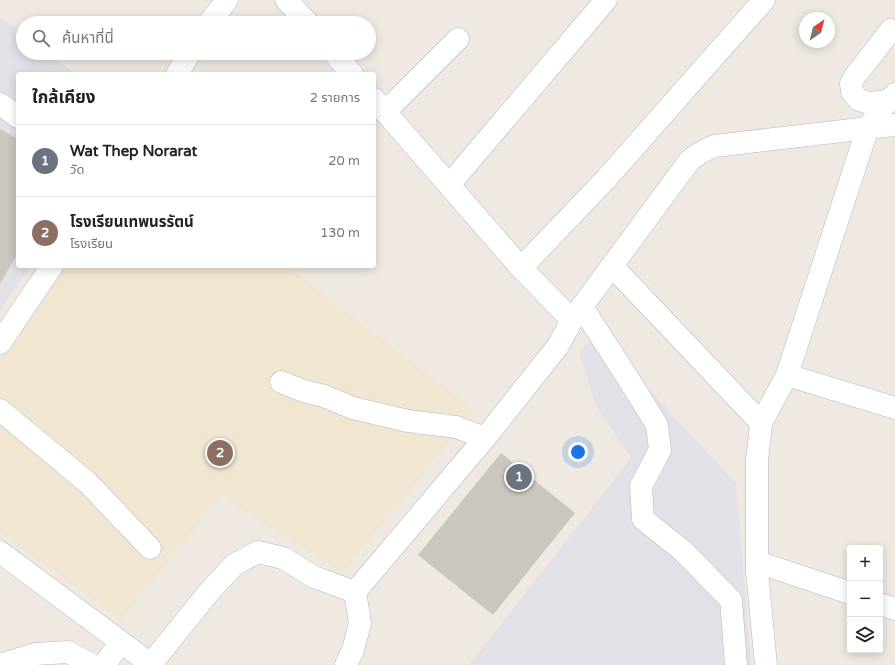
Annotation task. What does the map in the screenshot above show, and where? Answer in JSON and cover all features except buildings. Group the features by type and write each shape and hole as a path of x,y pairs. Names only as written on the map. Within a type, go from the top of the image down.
{"street":[{"path":"214,16 227,0"},
{"path":"286,0 301,16"},
{"path":"449,185 606,0"},
{"path":"522,268 606,179 764,0"},
{"path":"891,30 856,75 852,83 852,92 859,100 869,103 892,97"},
{"path":"458,38 380,105 522,268 577,314 629,380 657,426 660,450 641,486 643,519 683,551 731,600 736,665"},
{"path":"178,72 186,60"},
{"path":"340,60 350,72"},
{"path":"766,665 757,572 757,460 761,424 787,375 868,127 892,97"},
{"path":"0,104 16,116"},
{"path":"346,665 353,650 360,623 355,592 485,438 558,346 577,314 690,160 714,146 895,125"},
{"path":"612,266 761,424"},
{"path":"0,343 51,268"},
{"path":"787,375 895,408"},
{"path":"281,382 304,391 324,396 353,408 408,421 456,427 485,438"},
{"path":"0,410 88,483 150,548"},
{"path":"0,552 151,664 209,592 234,565 258,552 283,558 314,576 355,592"},
{"path":"757,562 847,592"},
{"path":"883,605 895,609"},
{"path":"104,665 121,642"},
{"path":"0,665 35,654 68,652 92,665"}],"shaded area":[{"path":"0,17 16,29 16,60 57,60 73,72 16,72 16,268 29,268 0,310"},
{"path":"63,268 289,268 475,410 342,573 221,496 121,620 0,532 0,360"},
{"path":"597,334 736,483 751,665 469,665 631,458 595,404 579,352"}],"place":[{"name":"โรงเรียนเทพนรรัตน์","path":"220,453"},
{"name":"Wat Thep Norarat","path":"519,477"}]}
